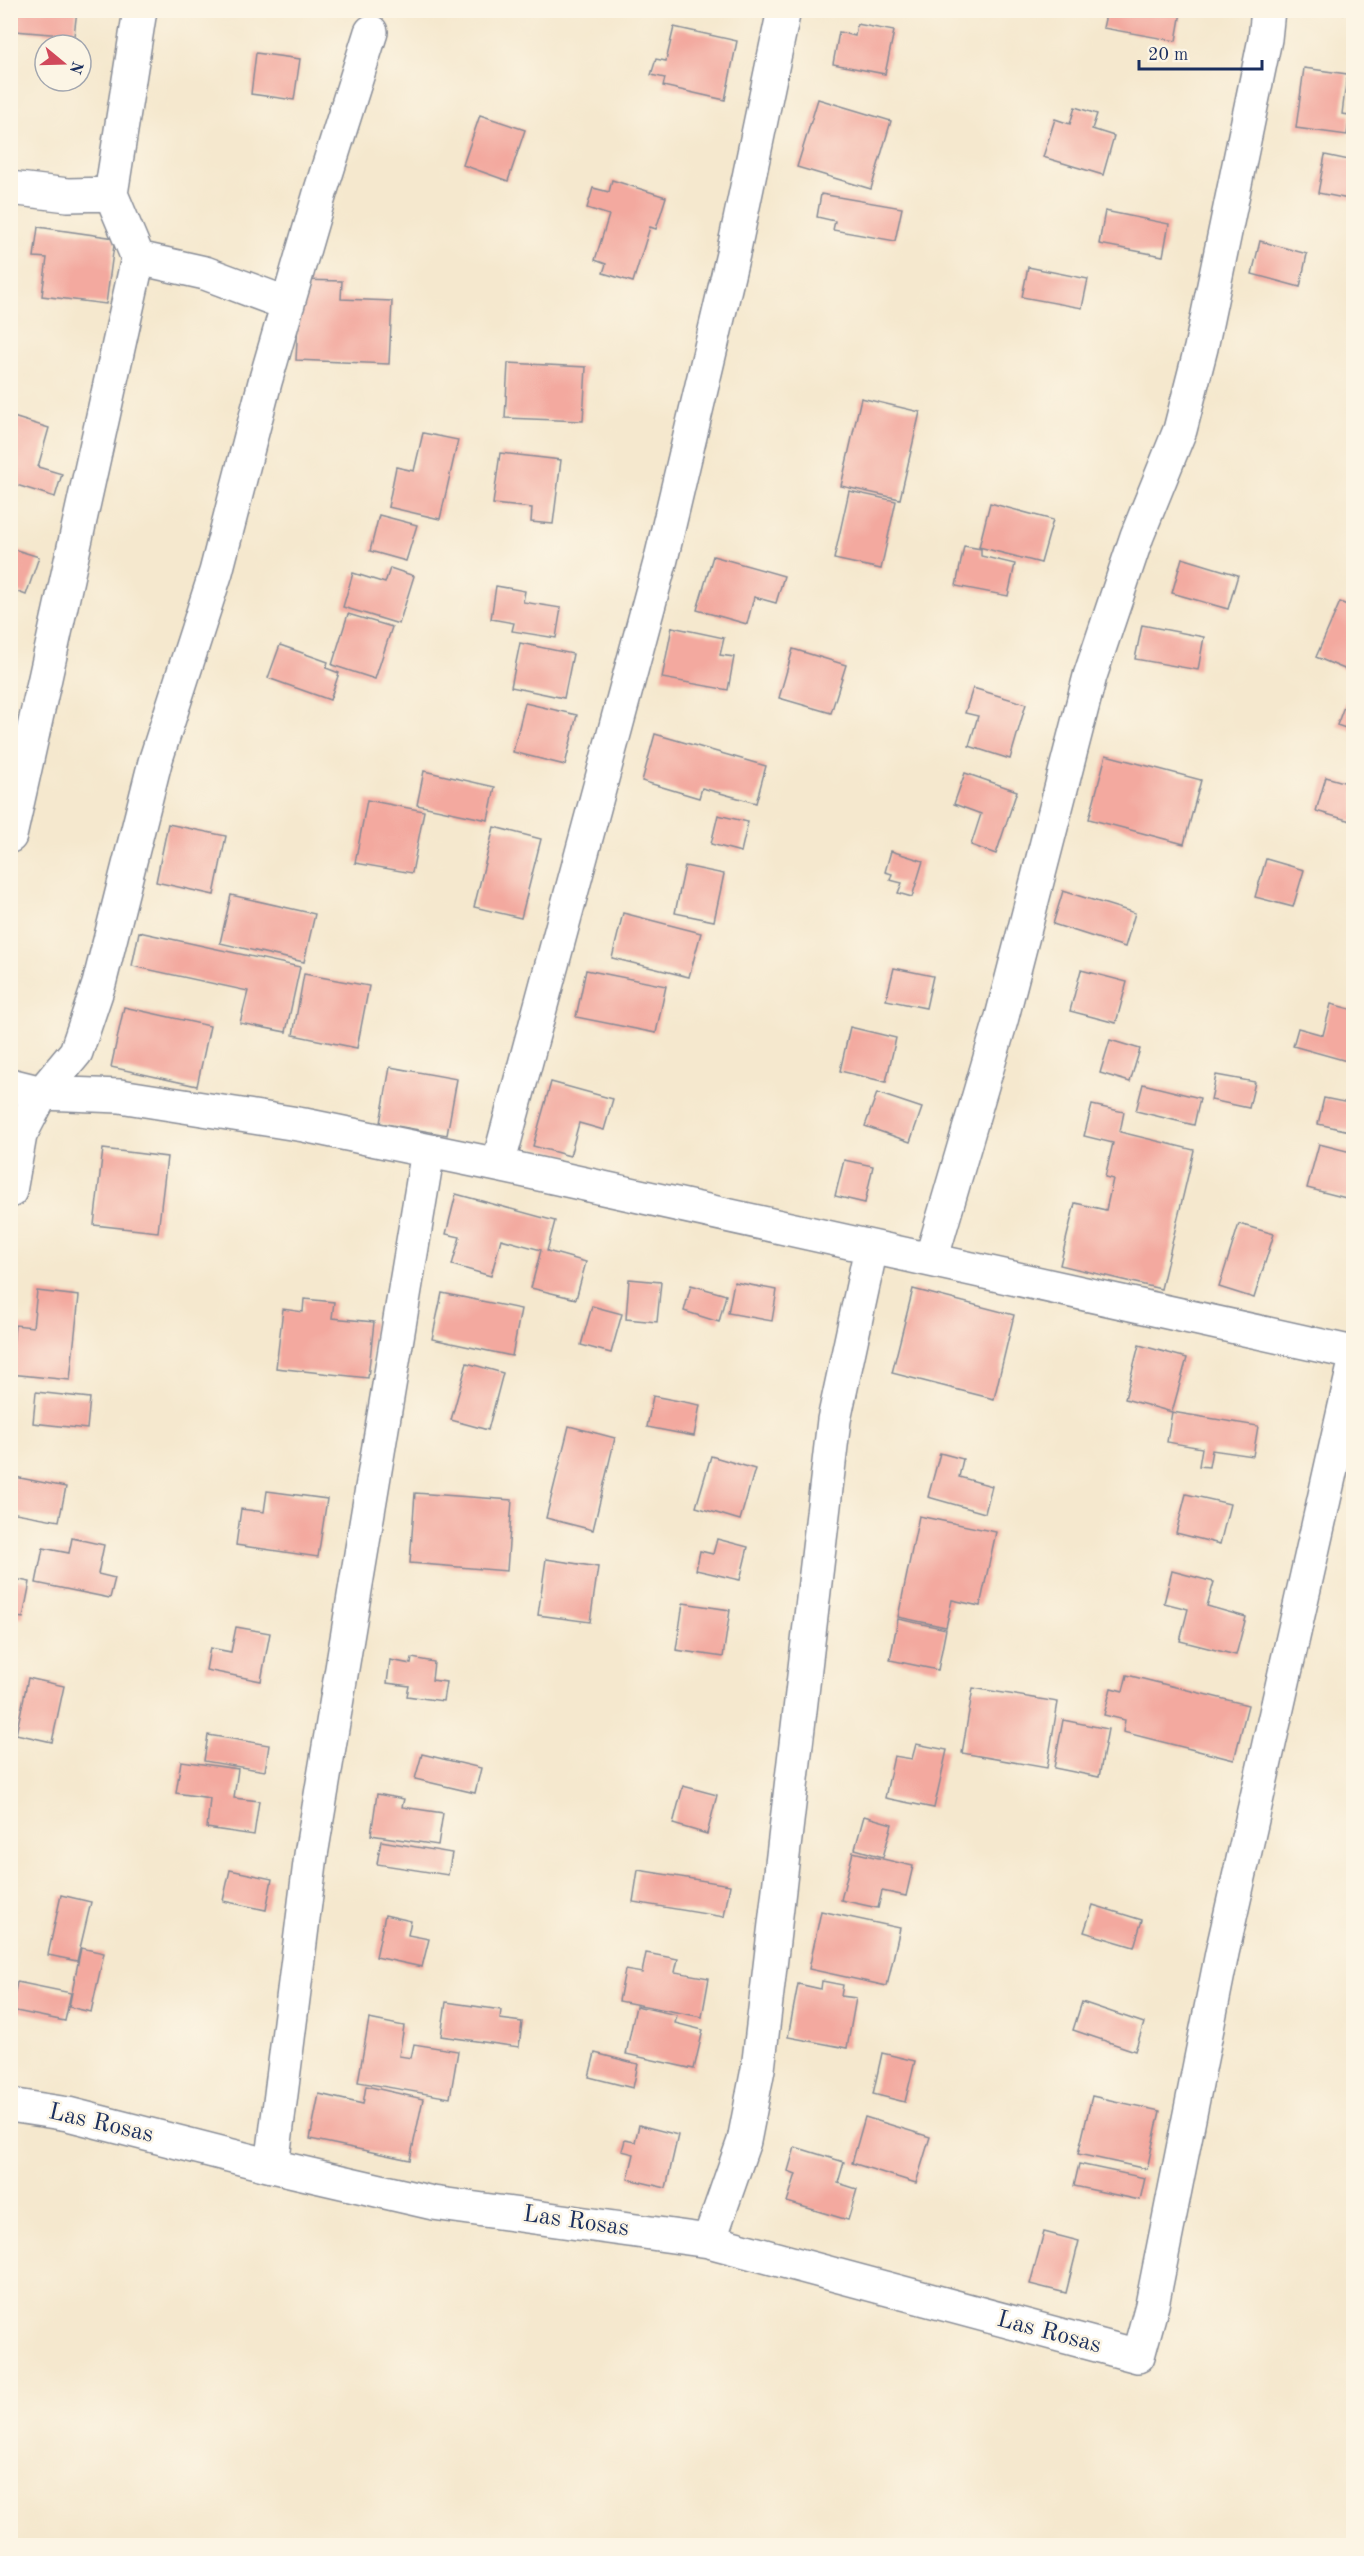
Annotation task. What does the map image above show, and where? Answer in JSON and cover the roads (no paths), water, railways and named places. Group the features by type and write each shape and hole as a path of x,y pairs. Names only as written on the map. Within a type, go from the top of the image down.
{"street":[{"path":"10,836 138,258 111,194 140,10"},
{"path":"498,1165 661,559 733,254 784,10"},
{"path":"931,1260 1002,1017 1090,676 1137,536 1180,430 1201,348 1263,50 1268,10"},
{"path":"10,1191 20,1135 42,1093 75,1052 99,984 155,762 216,572 288,304 371,32"},
{"path":"10,188 68,195 111,194"},
{"path":"138,258 205,273 288,304"},
{"path":"10,1085 42,1093 120,1096 304,1125 498,1165 1353,1353"},
{"path":"272,2166 311,1856 428,1151"},
{"path":"709,2241 744,2142 758,2069 834,1420 872,1248"},
{"name":"Las Rosas","path":"10,2104 68,2114 272,2166 433,2203 709,2241 1138,2356 1152,2305 1222,1953 1353,1365"}]}
